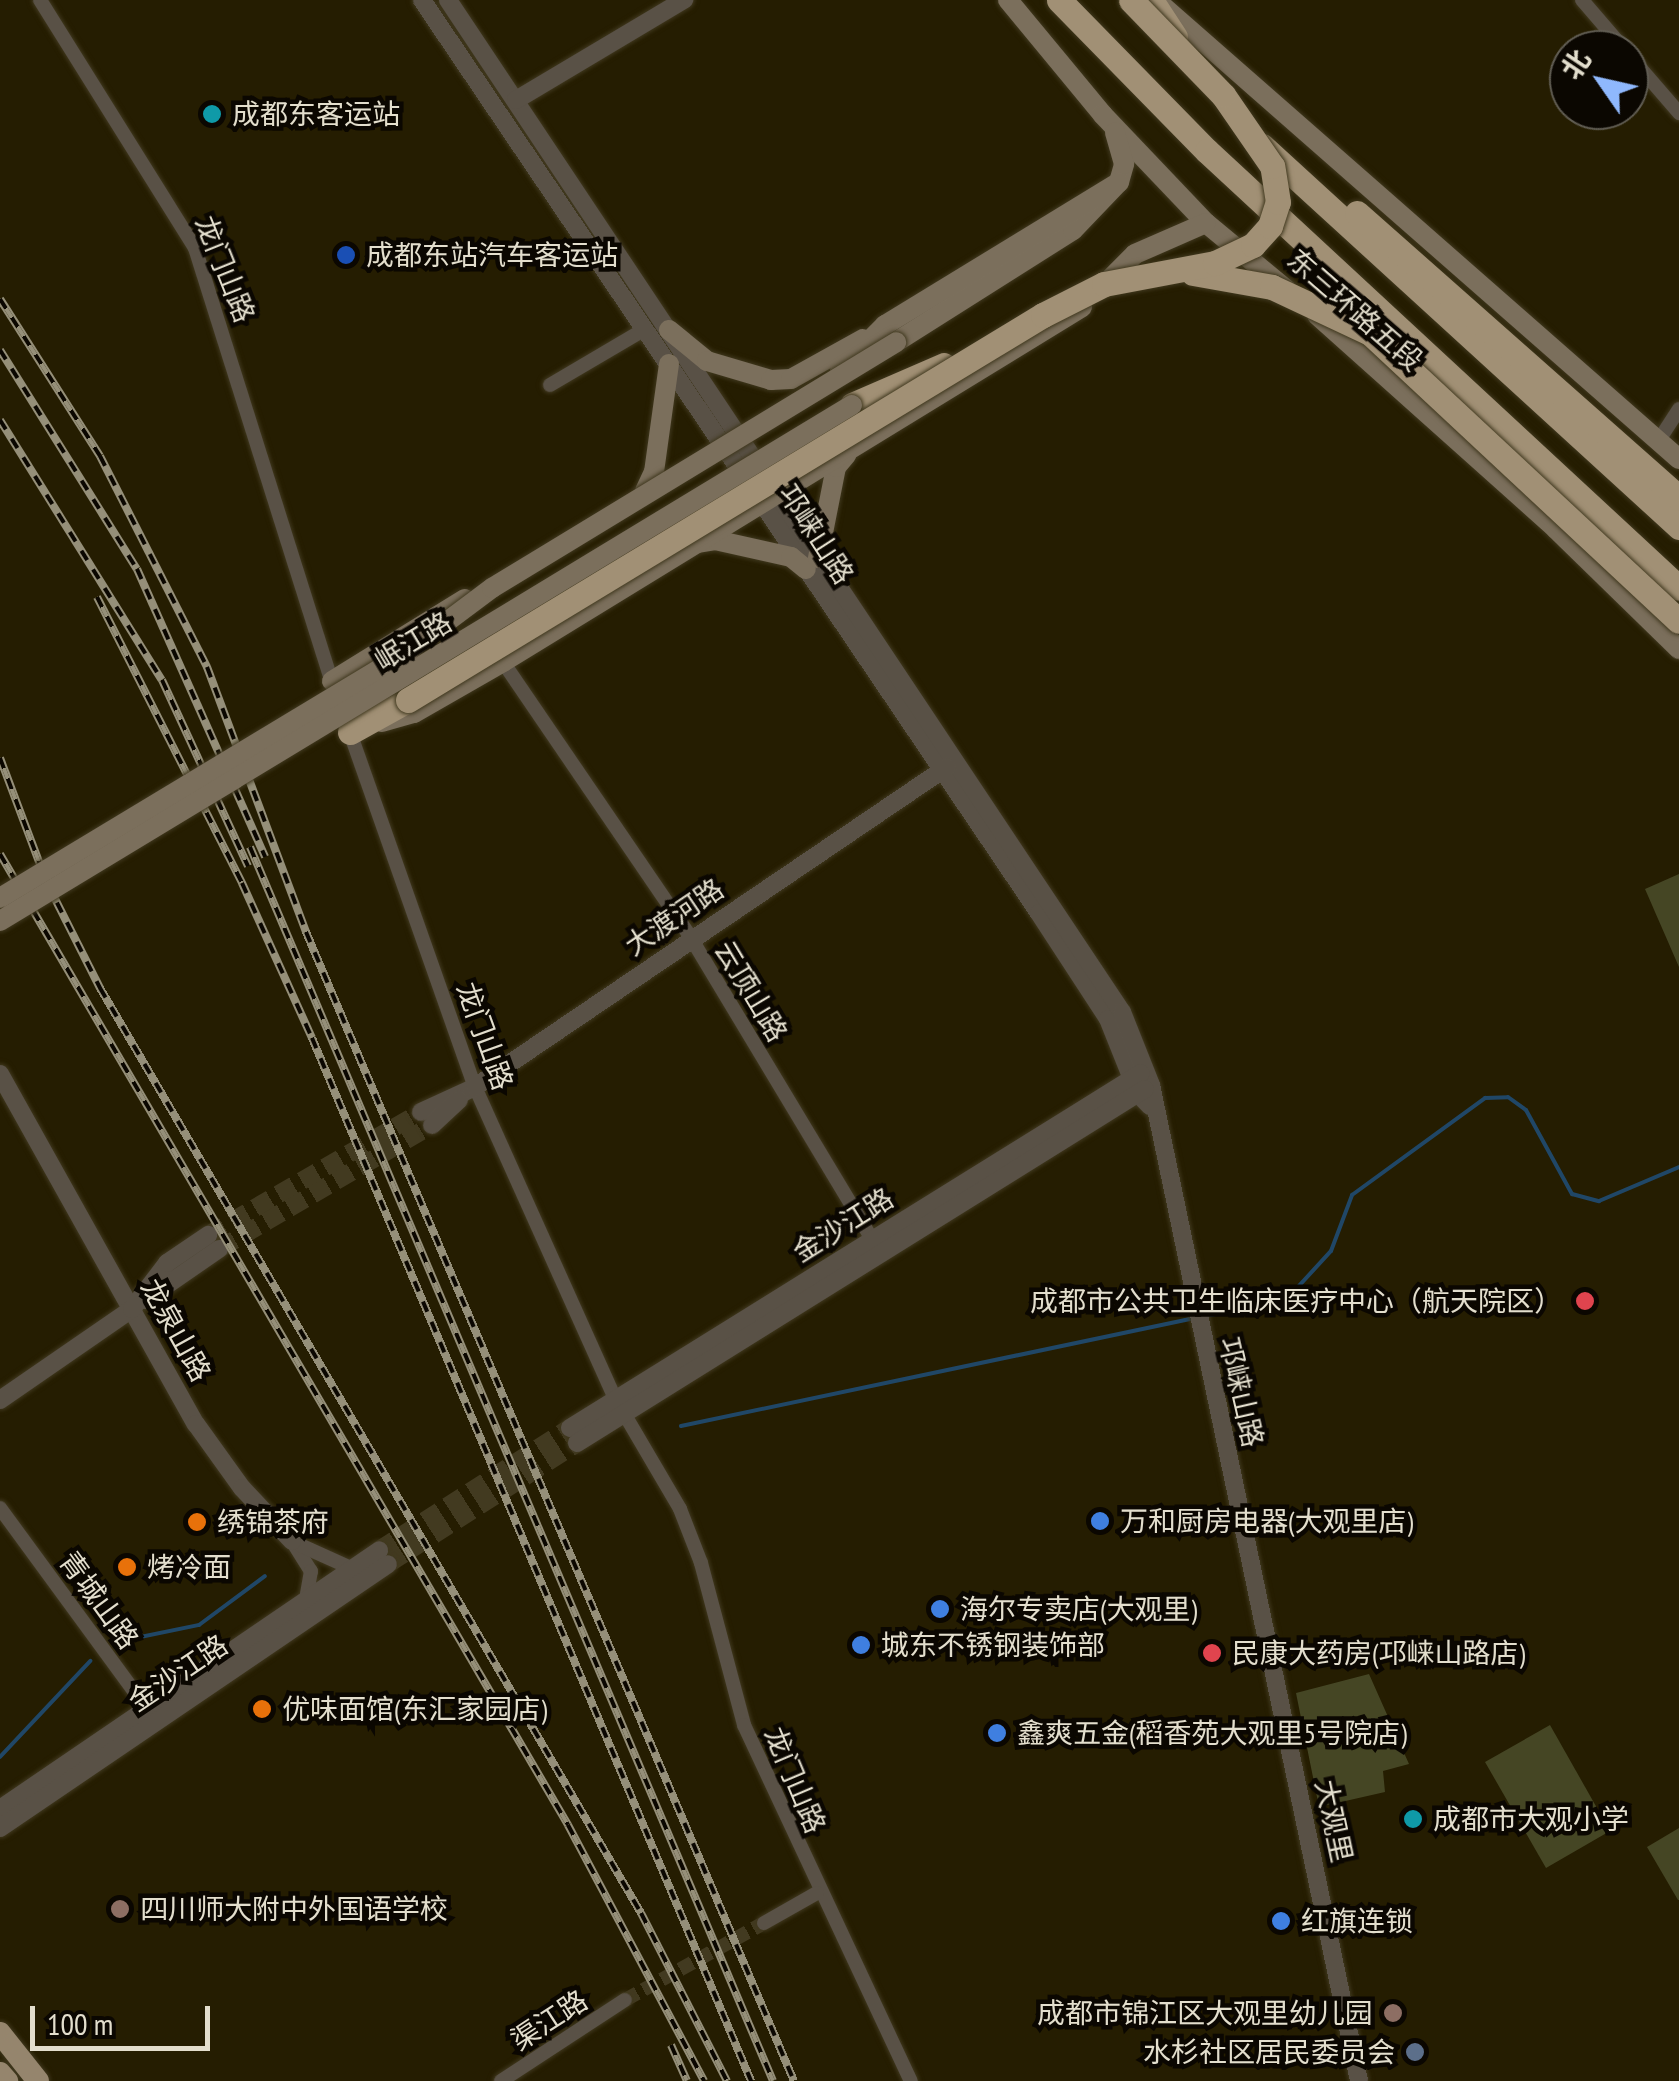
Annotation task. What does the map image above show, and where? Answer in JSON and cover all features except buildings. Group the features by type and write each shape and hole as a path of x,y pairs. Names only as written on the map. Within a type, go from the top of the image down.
{"highway":[{"name":"东三环路五段","path":"1059,0 1207,151 1679,588"},
{"name":"东三环路五段","path":"1118,0 1416,294 1679,527"},
{"path":"350,732 989,346 1104,284 1178,271 1252,245 1270,226 1278,202 1272,166 1256,134 1131,0"},
{"path":"1154,0 1219,98 1679,498"},
{"path":"1178,271 1272,287 1370,334 1679,620"},
{"path":"852,405 989,346"}],"main road":[{"name":"东三环路五段","path":"1008,0 1102,114 1206,223 1556,529 1679,649"},
{"path":"1154,0 1679,459"},
{"path":"669,330 707,362 771,380 820,366 891,333 1038,255 1119,182 1124,164 1119,137 1102,114"},
{"path":"350,732 414,713 503,662 686,546 1082,307 1135,254 1206,223"},
{"path":"332,681 848,365 891,333"},
{"name":"岷江路","path":"0,898 401,656 492,588 891,333"},
{"path":"644,491 654,472 670,364"},
{"name":"岷江路","path":"0,922 852,405"},
{"path":"686,546 714,540 812,563 836,467 849,451"},
{"path":"0,2033 38,2081"},
{"path":"0,2073 6,2081"}],"street":[{"name":"龙门山路","path":"40,0 195,248 332,681 475,1086 619,1405 680,1509 701,1563 744,1725 817,1892 910,2081"},
{"name":"邛崃山路","path":"422,0 645,329 730,438"},
{"name":"邛崃山路","path":"448,0 669,330 730,438 948,766 1108,1019 1143,1087 1254,1574"},
{"path":"516,100 684,0"},
{"path":"1582,0 1608,30"},
{"path":"1649,78 1679,113"},
{"path":"550,385 645,329"},
{"path":"1659,440 1679,409"},
{"name":"云顶山路","path":"503,662 691,938 876,1246"},
{"name":"大渡河路","path":"427,1118 948,766"},
{"name":"龙泉山路","path":"0,1074 196,1424 242,1488 292,1542 311,1570 306,1599"},
{"name":"金沙江路","path":"573,1436 876,1246 1143,1087"},
{"path":"0,1400 132,1309 167,1263 214,1242"},
{"name":"青城山路","path":"0,1508 152,1715"},
{"path":"292,1542 351,1568"},
{"name":"金沙江路","path":"0,1810 152,1715 384,1557 351,1568 306,1599 152,1715 0,1828"},
{"name":"大观里","path":"1254,1574 1359,2081"},
{"path":"764,1923 817,1892"},
{"name":"渠江路","path":"501,2081 625,2000"}],"green space":[{"path":"1679,874 1679,967 1645,889"},
{"path":"1369,1674 1409,1764 1383,1771 1385,1792 1319,1807 1296,1693"},
{"path":"1550,1725 1610,1831 1546,1868 1485,1762"},
{"path":"1679,1828 1679,1900 1678,1900 1647,1847"}],"waterway":[{"path":"1205,1316 1285,1301 1331,1251 1352,1195 1485,1098 1508,1097 1526,1110 1572,1194 1599,1201 1679,1167"},
{"path":"681,1426 1195,1318"},
{"path":"116,1642 199,1625 265,1576"},
{"path":"0,1757 90,1661"}],"tunnel":[{"path":"208,1235 421,1112"},
{"path":"219,1249 432,1125"},
{"path":"379,1550 570,1428"},
{"path":"388,1564 577,1443"},
{"path":"625,2000 764,1923"}],"railway":[{"path":"0,299 100,456 207,667 306,932 794,2081"},
{"path":"0,350 137,569 265,857"},
{"path":"0,420 162,680 248,866"},
{"path":"97,597 242,883 312,1038 751,2081"},
{"path":"0,758 47,883 100,988 641,1913 727,2081"},
{"path":"250,847 773,2081"},
{"path":"0,854 568,1825 704,2081"},
{"path":"671,2045 687,2081"}],"place":[{"name":"成都东客运站","path":"212,114"},
{"name":"成都东站汽车客运站","path":"346,255"},
{"name":"成都市公共卫生临床医疗中心（航天院区）","path":"1585,1301"},
{"name":"万和厨房电器(大观里店)","path":"1100,1521"},
{"name":"绣锦茶府","path":"197,1522"},
{"name":"烤冷面","path":"127,1567"},
{"name":"海尔专卖店(大观里)","path":"940,1609"},
{"name":"城东不锈钢装饰部","path":"861,1645"},
{"name":"民康大药房(邛崃山路店)","path":"1212,1653"},
{"name":"优味面馆(东汇家园店)","path":"262,1709"},
{"name":"鑫爽五金(稻香苑大观里5号院店)","path":"997,1733"},
{"name":"成都市大观小学","path":"1413,1819"},
{"name":"四川师大附中外国语学校","path":"120,1909"},
{"name":"红旗连锁","path":"1281,1921"},
{"name":"成都市锦江区大观里幼儿园","path":"1393,2013"},
{"name":"水杉社区居民委员会","path":"1415,2052"}]}
